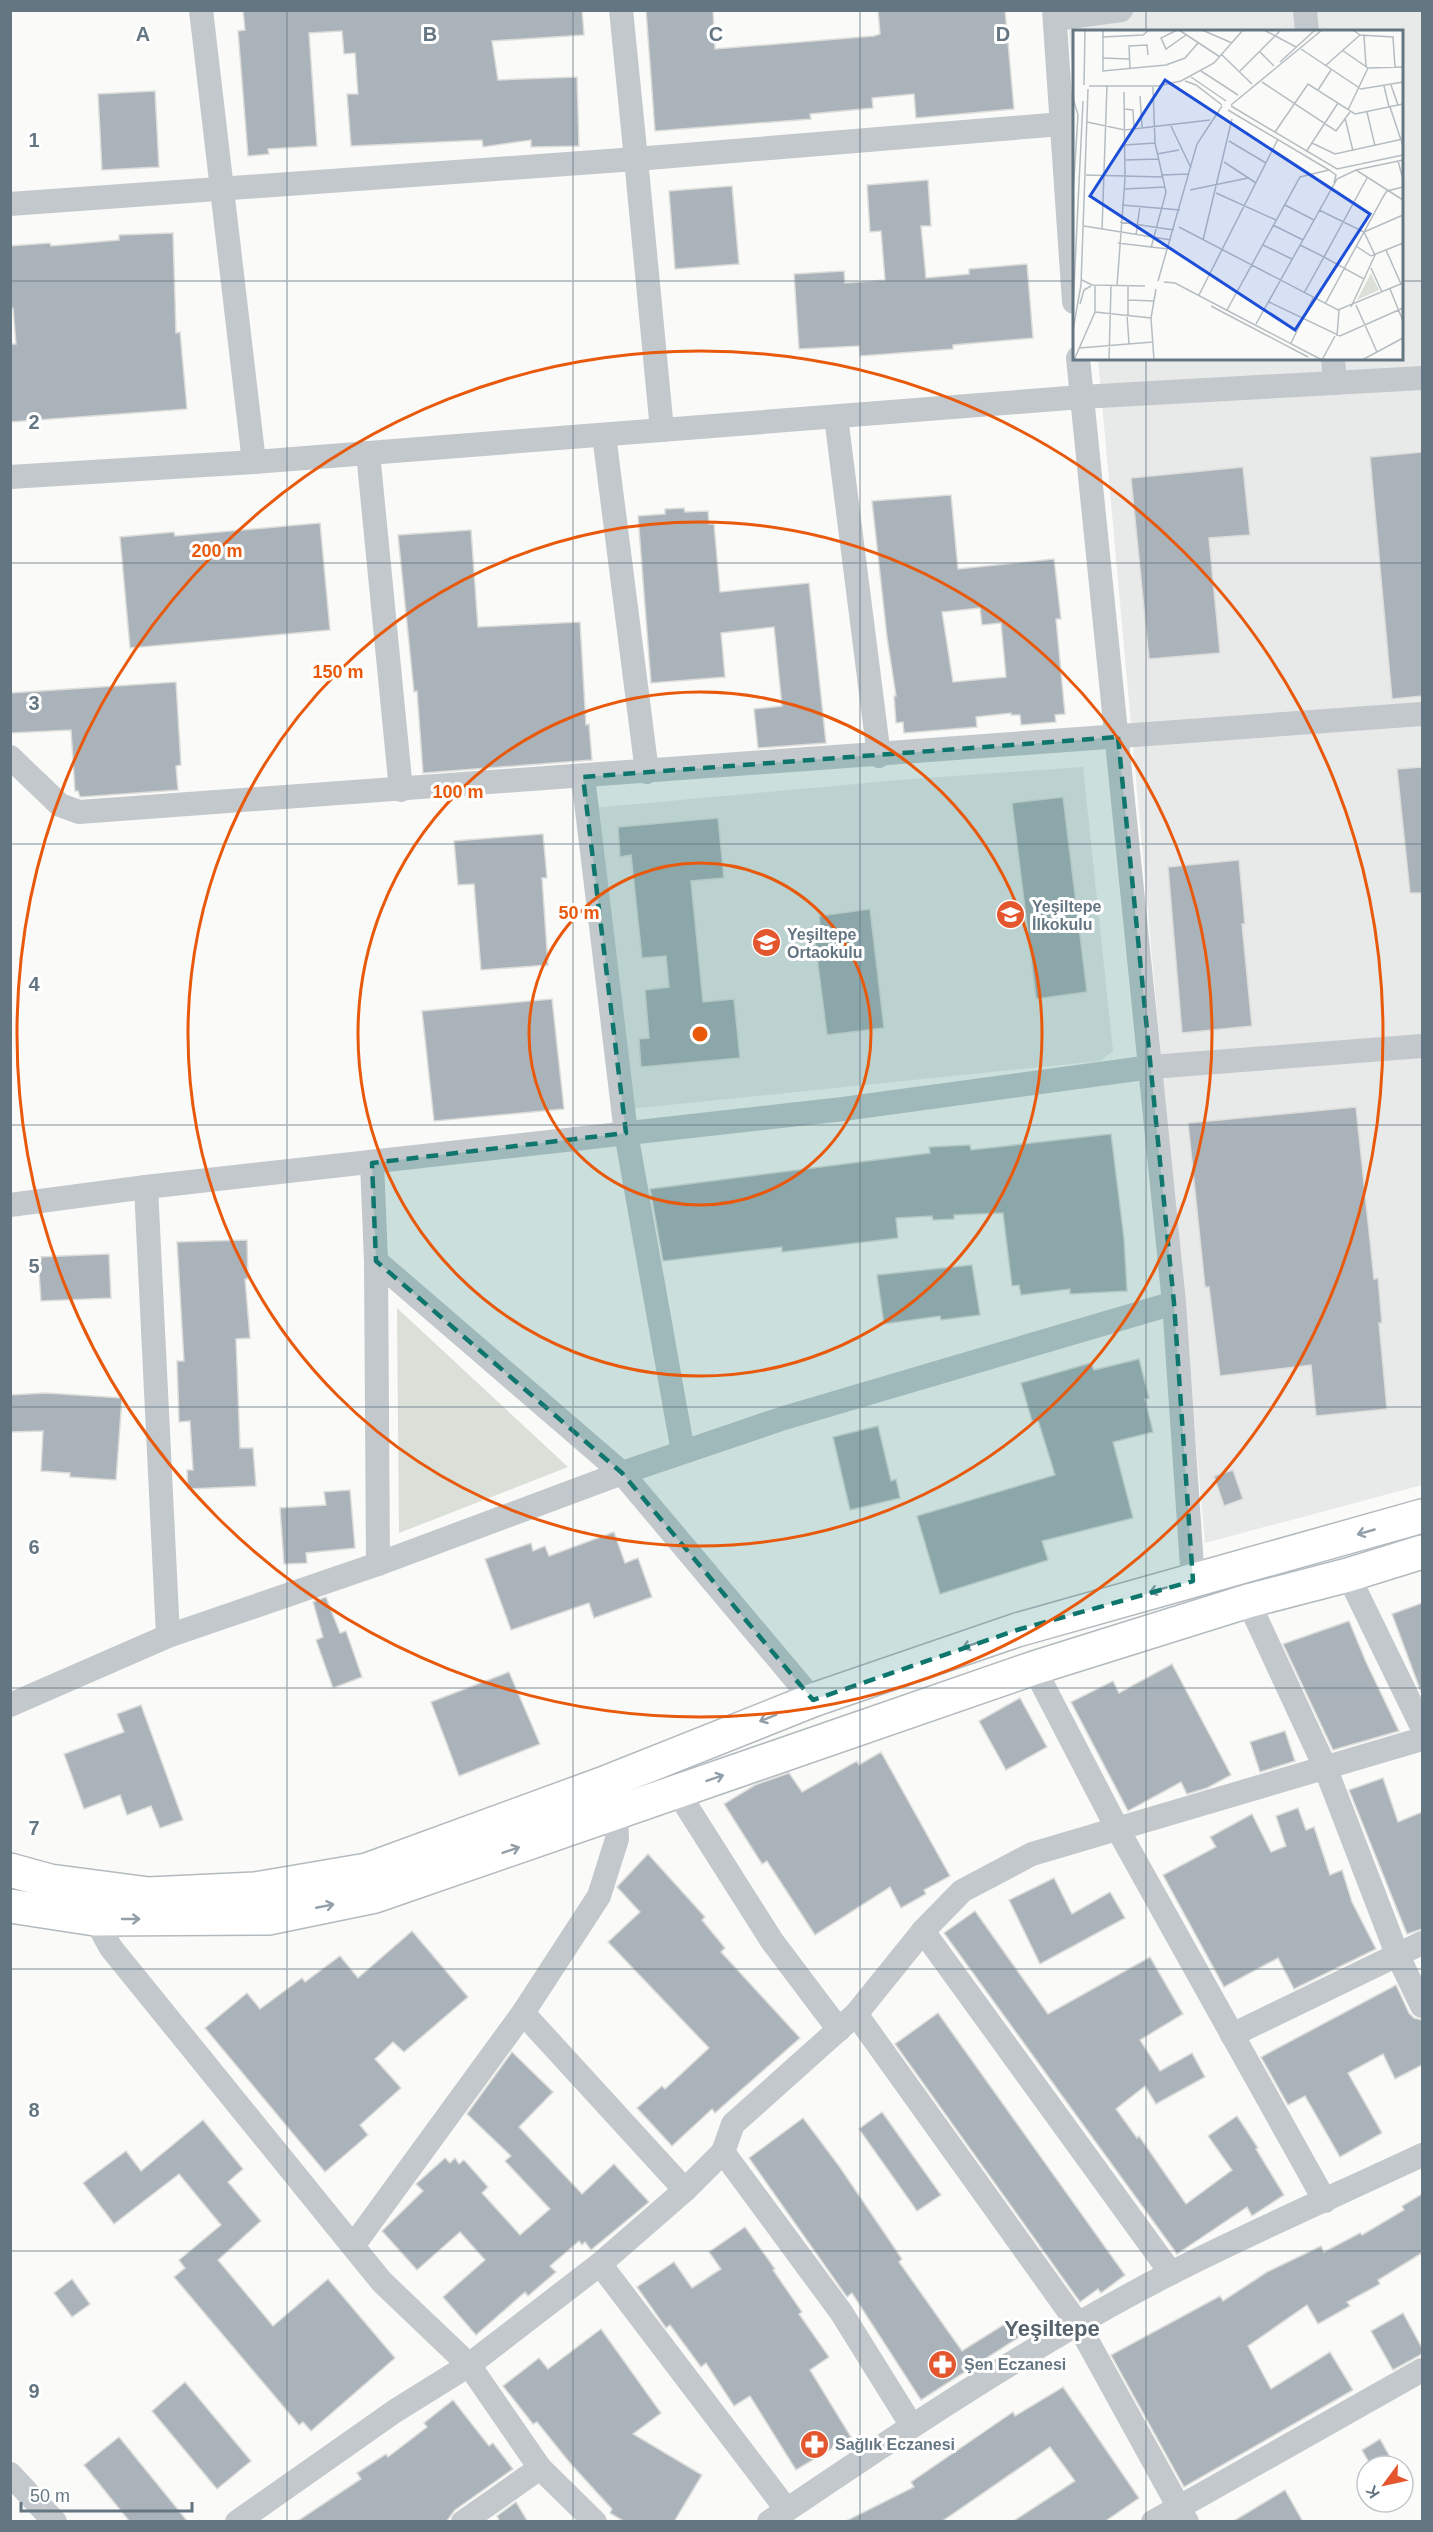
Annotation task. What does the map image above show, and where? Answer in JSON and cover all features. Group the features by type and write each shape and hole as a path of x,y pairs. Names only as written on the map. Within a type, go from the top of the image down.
{"main road":[{"path":"10,1870 50,1881 148,1894 255,1889 367,1870 602,1784 813,1700 1017,1630 1422,1516"},
{"path":"10,1906 95,1919 268,1918 375,1896 1034,1668 1248,1601 1348,1575 1422,1552"}],"street":[{"path":"201,10 224,189 254,462"},
{"path":"621,10 662,430"},
{"path":"1073,287 1054,15 1121,10"},
{"path":"1305,10 1307,30"},
{"path":"10,204 636,159 1062,124"},
{"path":"1078,360 1174,1303 1193,1581"},
{"path":"1333,360 1335,383"},
{"path":"10,477 254,462 1081,398 1422,378"},
{"path":"836,417 879,756"},
{"path":"604,435 647,772"},
{"path":"368,453 401,790"},
{"path":"10,757 60,805 79,812 879,756 1422,714"},
{"path":"583,777 626,1133 683,1452"},
{"path":"10,1205 147,1187 843,1109 1151,1067 1422,1046"},
{"path":"372,1163 376,1261 378,1564"},
{"path":"147,1187 168,1636"},
{"path":"376,1261 622,1473 813,1700"},
{"path":"10,1705 168,1636 378,1564 622,1473 784,1418 1174,1303"},
{"path":"1348,1575 1422,1727"},
{"path":"1248,1601 1325,1767 1397,1954 1422,2006"},
{"path":"1034,1668 1117,1828 1325,2201"},
{"path":"237,2522 395,2410 469,2365 600,2264 685,2190 723,2152 733,2124 848,2022 923,1930 962,1891 1032,1854 1422,1739"},
{"path":"677,1791 772,1941 848,2022 1078,2324 1183,2514"},
{"path":"353,2246 523,2013 599,1896 617,1839 616,1813"},
{"path":"95,1919 111,1948 382,2282 469,2365 540,2468 595,2522"},
{"path":"923,1930 1172,2273"},
{"path":"1232,2035 1422,1943"},
{"path":"523,2013 685,2190"},
{"path":"723,2152 841,2312 912,2426"},
{"path":"600,2264 778,2516 912,2426 1078,2324 1172,2273 1422,2155"},
{"path":"1153,2522 1183,2514 1422,2370"},
{"path":"463,2522 540,2468"},
{"path":"10,2474 55,2522"}],"highlighted area":[{"path":"1118,737 1174,1303 1193,1581 1017,1630 813,1700 622,1473 376,1261 372,1163 626,1133 583,777"}],"shaded area":[{"path":"1067,11 1422,11 1422,1485 1205,1543 1098,360 1403,360 1403,30 1073,30 1073,80"},
{"name":"Yeşiltepe Ortaokulu","path":"1083,767 1113,1051 1100,1061 619,1110 593,808 910,779"},
{"path":"397,1308 568,1467 399,1533"}],"building":[{"path":"243,10 582,10 584,35 492,41 498,80 577,77 579,146 531,147 531,140 483,147 482,140 351,146 347,94 358,94 355,53 344,54 342,31 309,33 317,146 268,149 269,154 248,156 238,31 245,30"},
{"path":"646,10 713,10 715,49 874,36 880,34 878,10 1005,10 1014,109 916,118 914,94 872,98 873,108 810,114 811,119 655,131"},
{"path":"155,91 159,167 102,170 98,94"},
{"path":"928,180 931,226 921,226 926,278 969,274 969,269 1027,264 1033,338 953,345 953,349 860,356 859,346 799,349 794,274 844,271 845,283 885,280 881,231 870,232 867,185"},
{"path":"732,186 739,264 675,269 669,191"},
{"path":"173,233 176,333 180,332 187,409 10,422 10,344 16,344 13,308 10,308 10,246 50,243 51,246 119,240 119,235"},
{"path":"1422,452 1422,696 1392,699 1370,457"},
{"path":"1243,467 1250,535 1209,538 1220,653 1149,659 1131,478"},
{"path":"951,495 958,569 1054,559 1061,619 1056,619 1065,714 1055,715 1056,722 1021,725 1020,715 1011,715 1011,713 976,717 977,727 904,733 903,722 896,723 894,696 896,696 872,501","holes":["980,608 982,625 1001,623 1006,677 953,682 942,612"]},
{"path":"684,508 685,512 708,511 709,524 714,524 720,592 809,583 826,743 758,748 754,709 782,706 774,627 721,633 725,677 651,683 638,516 665,514 665,509"},
{"path":"320,523 330,630 130,648 120,537 174,532 175,536"},
{"path":"471,530 478,627 580,622 586,725 589,724 592,760 423,773 417,691 414,692 398,535"},
{"path":"176,682 181,765 176,766 178,790 80,797 78,791 75,791 71,730 10,733 10,693"},
{"path":"1422,767 1422,893 1410,893 1397,769"},
{"path":"1063,797 1087,992 1036,999 1012,803"},
{"path":"718,818 724,878 691,881 703,1002 734,999 740,1058 641,1067 639,1039 649,1038 645,990 669,987 666,956 642,958 631,855 620,857 618,827"},
{"path":"543,834 547,878 542,878 548,965 481,970 474,884 458,885 454,841"},
{"path":"1239,860 1245,924 1242,924 1252,1026 1182,1033 1168,867"},
{"path":"870,909 884,1028 827,1035 813,926 820,925 819,916"},
{"path":"552,999 564,1109 434,1121 422,1011"},
{"path":"1356,1107 1374,1279 1378,1278 1382,1323 1379,1323 1387,1409 1316,1416 1311,1365 1220,1376 1209,1287 1205,1287 1188,1123"},
{"path":"1111,1134 1124,1239 1127,1291 1070,1294 1070,1289 1021,1295 1019,1285 1012,1286 1003,1213 954,1215 954,1219 933,1220 932,1216 896,1218 898,1238 782,1252 782,1247 663,1261 650,1189 930,1153 929,1147 970,1145 971,1150"},
{"path":"247,1240 248,1279 245,1279 250,1338 236,1339 240,1448 253,1448 256,1486 188,1489 187,1470 193,1470 190,1421 179,1422 177,1361 184,1361 177,1242"},
{"path":"109,1254 111,1298 41,1301 38,1257"},
{"path":"972,1265 980,1315 941,1320 940,1316 884,1324 877,1275"},
{"path":"1139,1359 1149,1398 1145,1399 1153,1432 1113,1442 1133,1518 1042,1541 1048,1560 940,1594 917,1516 1055,1475 1038,1420 1032,1421 1021,1383 1091,1363 1094,1370"},
{"path":"46,1393 122,1398 116,1480 70,1477 70,1473 41,1471 43,1431 10,1432 10,1395"},
{"path":"878,1426 891,1481 896,1479 900,1498 850,1510 833,1437"},
{"path":"1233,1470 1243,1499 1224,1506 1214,1476"},
{"path":"350,1490 355,1548 306,1553 307,1563 284,1564 280,1508 326,1505 324,1492"},
{"path":"614,1532 625,1563 638,1558 652,1597 594,1618 589,1603 511,1630 485,1559 531,1543 533,1551 545,1546 549,1556"},
{"path":"326,1597 340,1633 346,1631 362,1677 333,1688 316,1640 323,1637 313,1602"},
{"path":"1422,1603 1422,1692 1421,1692 1392,1614"},
{"path":"1349,1621 1399,1731 1333,1750 1283,1644"},
{"path":"1172,1664 1231,1775 1207,1788 1187,1794 1181,1782 1128,1811 1071,1702 1113,1681 1119,1693"},
{"path":"509,1672 540,1744 459,1776 431,1702"},
{"path":"1020,1698 1047,1747 1006,1770 979,1721"},
{"path":"141,1705 183,1820 160,1828 151,1806 127,1815 120,1795 84,1809 64,1754 124,1732 117,1714"},
{"path":"1285,1731 1295,1761 1260,1772 1250,1742"},
{"path":"881,1752 950,1876 924,1890 926,1894 901,1908 890,1887 815,1935 767,1861 762,1864 724,1804 755,1785 789,1773 802,1792 857,1761 859,1765"},
{"path":"1383,1778 1398,1822 1422,1812 1422,1929 1407,1934 1349,1790"},
{"path":"1298,1808 1306,1830 1314,1827 1330,1875 1342,1870 1352,1902 1376,1949 1294,1989 1278,1958 1224,1987 1163,1875 1216,1847 1210,1837 1252,1814 1271,1852 1286,1846 1276,1816"},
{"path":"648,1854 705,1917 702,1920 725,1948 721,1952 800,2038 715,2113 712,2109 672,2146 637,2108 662,2086 665,2089 709,2048 608,1942 640,1912 617,1887"},
{"path":"1054,1878 1072,1914 1110,1892 1125,1918 1040,1964 1009,1900"},
{"path":"975,1911 1048,2014 1150,1957 1183,2014 1140,2040 1160,2071 1192,2053 1205,2077 1156,2104 1145,2086 1116,2109 1137,2138 1139,2136 1186,2204 1232,2170 1208,2136 1237,2116 1284,2195 1252,2216 1247,2207 1177,2254 944,1933"},
{"path":"412,1931 468,1997 404,2052 393,2042 375,2059 401,2088 360,2125 368,2135 325,2172 205,2028 247,1993 260,2009 302,1978 305,1982 340,1956 358,1978"},
{"path":"1396,1985 1409,2013 1414,2018 1422,2020 1422,2065 1395,2079 1383,2054 1348,2073 1382,2133 1340,2157 1305,2096 1288,2105 1261,2057"},
{"path":"938,2013 1125,2275 1101,2293 1098,2289 1080,2302 895,2044"},
{"path":"512,2052 553,2092 519,2127 582,2194 614,2164 649,2202 591,2250 585,2242 582,2245 579,2241 550,2266 556,2272 528,2296 525,2292 476,2335 443,2297 485,2260 460,2232 417,2270 382,2231 423,2191 416,2184 445,2158 450,2163 455,2158 459,2164 464,2160 488,2187 482,2193 520,2235 550,2209 505,2161 511,2156 467,2114"},
{"path":"882,2112 941,2195 917,2211 859,2129"},
{"path":"803,2118 839,2166 902,2259 899,2262 962,2351 1011,2320 1021,2336 921,2400 852,2293 847,2297 749,2158"},
{"path":"203,2120 243,2169 228,2182 261,2221 218,2260 273,2326 328,2279 395,2358 311,2431 303,2422 299,2425 174,2277 185,2268 179,2260 221,2225 179,2174 114,2224 83,2183 126,2151 141,2171"},
{"path":"1422,2194 1422,2253 1378,2280 1380,2284 1347,2302 1350,2306 1318,2324 1307,2305 1248,2346 1271,2389 1330,2352 1353,2390 1184,2487 1111,2355 1220,2296 1223,2301 1267,2272 1321,2246 1324,2252 1360,2233 1362,2235 1404,2210 1402,2206"},
{"path":"745,2227 775,2269 773,2270 802,2312 799,2314 829,2357 810,2370 851,2437 796,2470 750,2396 734,2406 706,2363 701,2367 670,2325 666,2328 637,2287 674,2262 692,2288 721,2269 709,2252"},
{"path":"72,2279 90,2304 72,2317 54,2293"},
{"path":"1403,2313 1422,2348 1422,2354 1393,2370 1371,2331"},
{"path":"601,2329 661,2413 633,2434 702,2475 674,2522 625,2522 610,2513 612,2509 537,2422 533,2424 503,2386 539,2358 548,2369"},
{"path":"185,2382 251,2461 217,2489 152,2411"},
{"path":"1063,2387 1139,2498 1104,2522 1012,2522 1075,2481 1050,2447 941,2522 844,2522 914,2487 911,2482 1013,2412 1015,2416"},
{"path":"453,2400 489,2446 493,2443 513,2469 455,2510 446,2522 296,2522 361,2479 357,2473 386,2454 388,2457 427,2427 424,2423"},
{"path":"119,2437 188,2522 130,2522 84,2465"},
{"path":"1380,2439 1388,2454 1364,2454 1362,2450"},
{"path":"1285,2490 1303,2522 1232,2522"},
{"path":"516,2502 528,2522 500,2522 497,2516"}],"place":[{"name":"Yeşiltepe İlkokulu","path":"1011,915"},
{"name":"Yeşiltepe Ortaokulu","path":"766,943"},
{"name":"Şen Eczanesi","path":"943,2364"},
{"name":"Sağlık Eczanesi","path":"814,2444"}],"district":[{"name":"Yeşiltepe","path":"1052,2328"}]}
